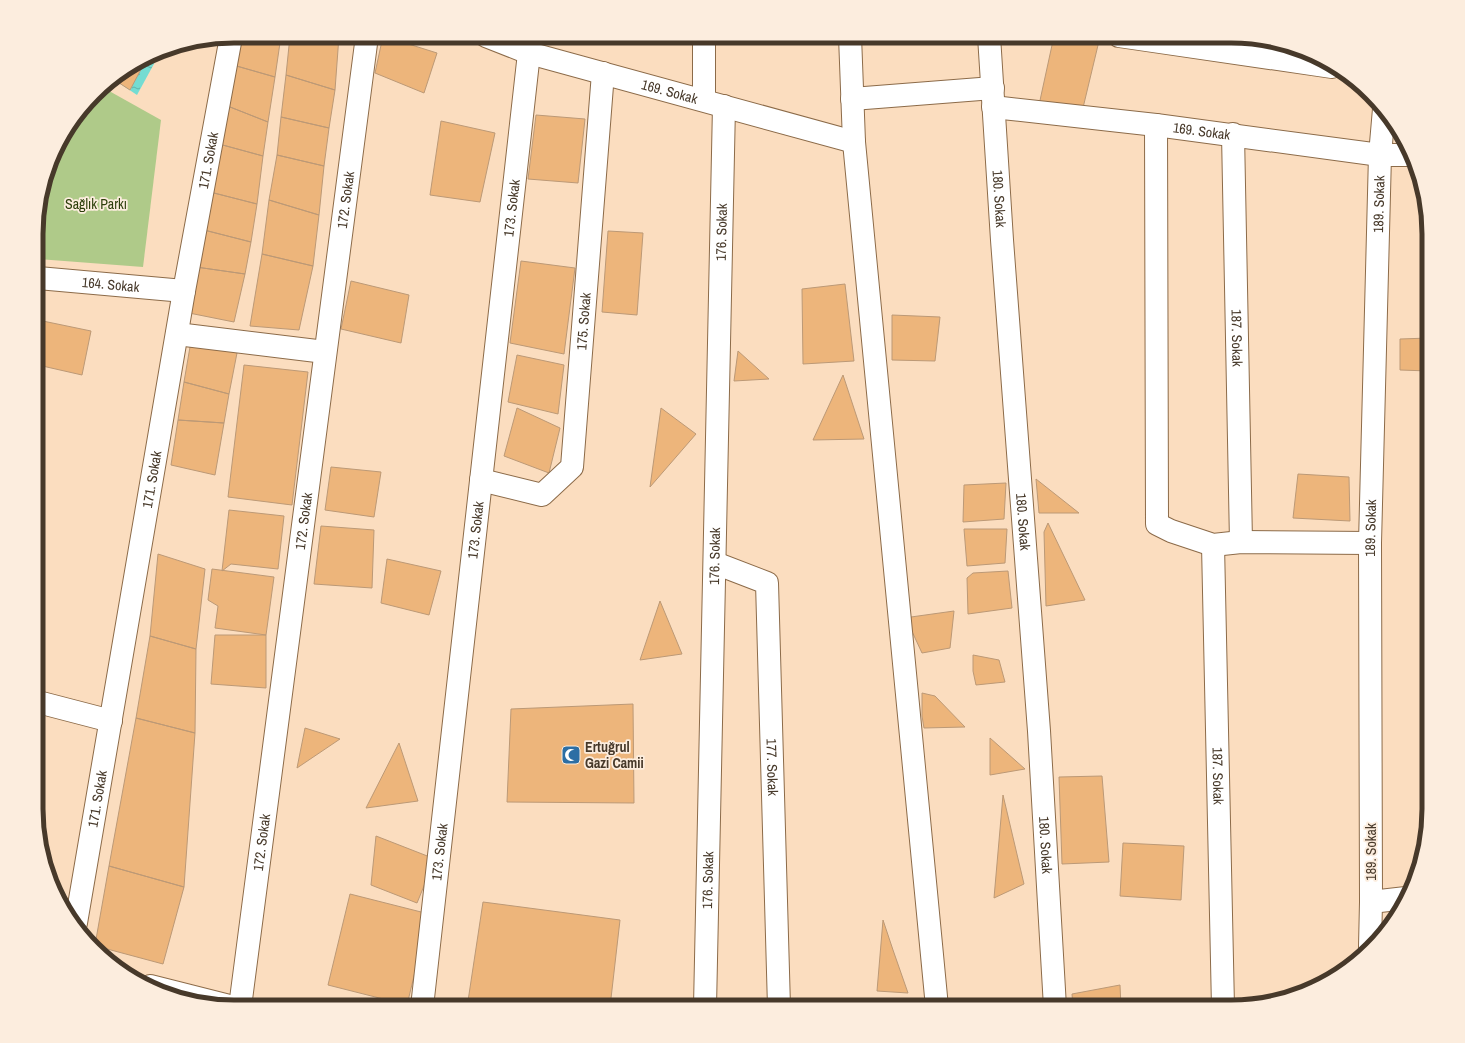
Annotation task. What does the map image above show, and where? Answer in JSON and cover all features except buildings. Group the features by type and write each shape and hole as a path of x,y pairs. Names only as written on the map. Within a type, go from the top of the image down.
{"street":[{"name":"171. Sokak","path":"77,917 184,291 231,43"},
{"name":"172. Sokak","path":"241,1000 366,43"},
{"name":"169. Sokak","path":"504,43 529,53 854,142"},
{"name":"176. Sokak","path":"705,43 714,103 715,562 705,1000"},
{"path":"850,43 854,142 936,1000"},
{"name":"180. Sokak","path":"989,43 1039,731 1055,1000"},
{"path":"1167,43 1319,65"},
{"name":"173. Sokak","path":"423,1000 529,53"},
{"name":"175. Sokak","path":"481,480 542,495 572,467 603,73"},
{"name":"169. Sokak","path":"852,99 993,97 1156,125 1233,134 1380,155 1404,155"},
{"name":"189. Sokak","path":"1370,940 1370,543 1380,155 1383,119"},
{"path":"1156,125 1157,524 1171,532 1213,545 1241,542 1370,543"},
{"name":"187. Sokak","path":"1233,134 1241,542"},
{"name":"164. Sokak","path":"43,278 184,291"},
{"path":"177,334 325,352"},
{"name":"187. Sokak","path":"1213,545 1223,1000"},
{"name":"177. Sokak","path":"715,562 766,583 779,1000"},
{"path":"43,703 111,721"},
{"path":"1371,902 1399,899"}],"green space":[{"name":"Sağlık Parkı","path":"108,90 161,120 143,267 43,259 43,222 53,173 75,128 90,108"}],"water":[{"path":"156,60 137,95 118,83 128,75"}],"place":[{"name":"Ertuğrul Gazi Camii","path":"571,755"}]}
